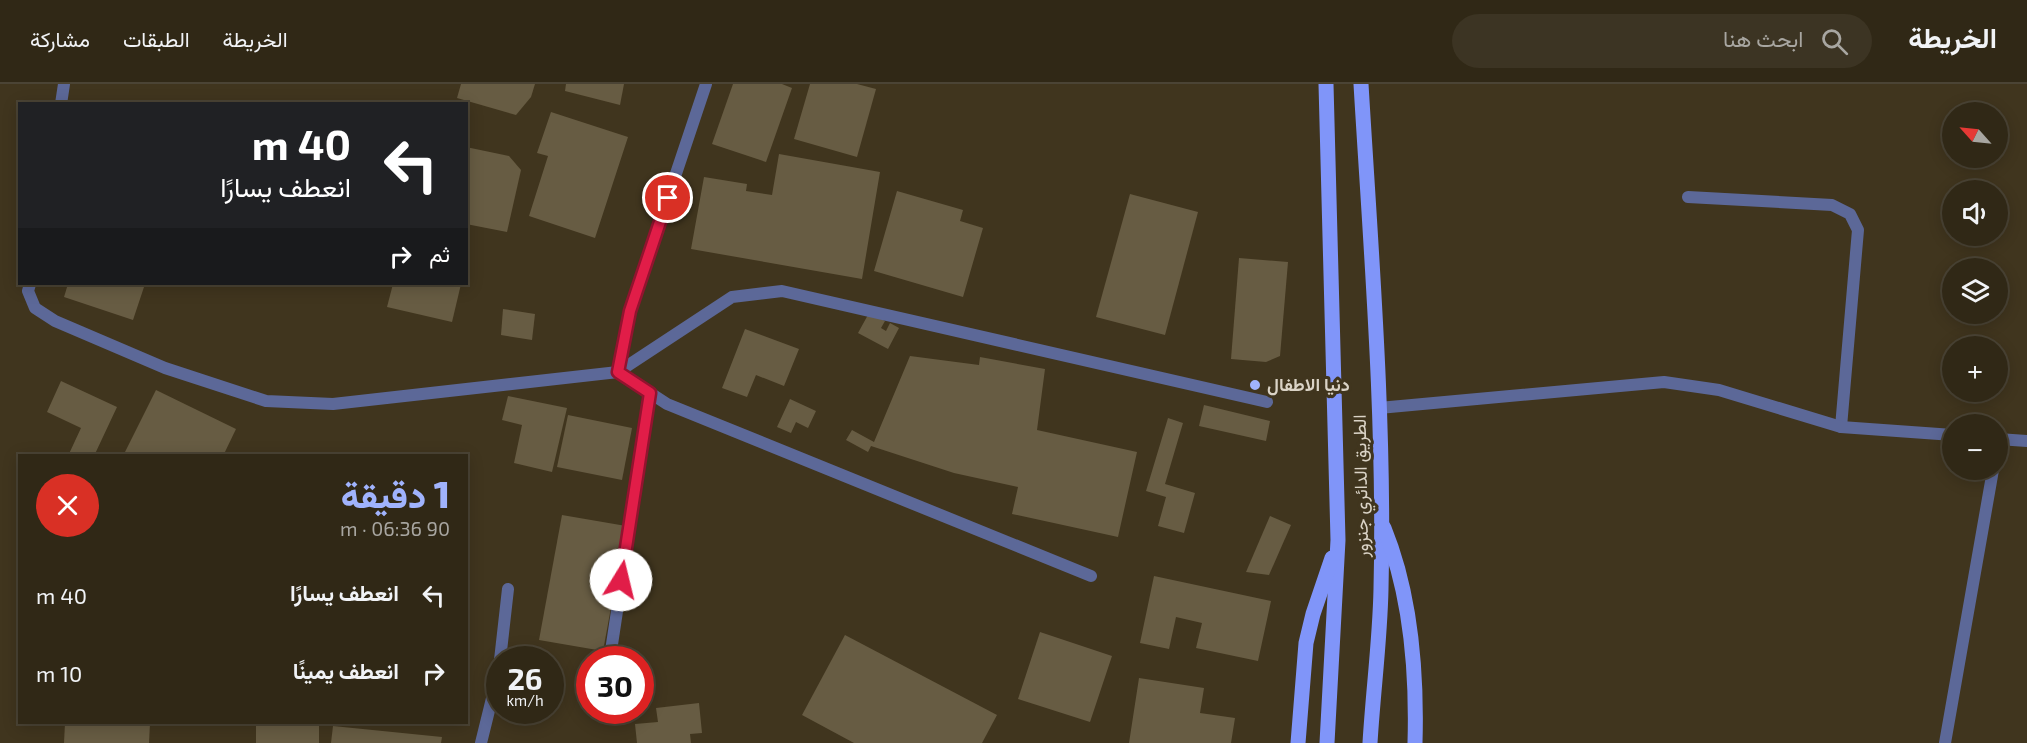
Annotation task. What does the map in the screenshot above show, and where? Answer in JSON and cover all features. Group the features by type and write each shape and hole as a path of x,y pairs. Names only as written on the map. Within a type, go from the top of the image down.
{"main road":[{"name":"الطريق الدائري جنزور","path":"1326,84 1338,540 1327,743"},
{"name":"الطريق الدائري جنزور","path":"1361,84 1379,408 1381,519 1381,591 1370,743"},
{"path":"1381,519 1395,554 1407,621 1416,687 1415,743"},
{"path":"1298,743 1306,643 1313,614 1338,540"}],"street":[{"path":"61,102 64,84"},
{"path":"618,372 630,311 706,84"},
{"path":"1688,197 1832,205 1850,214 1858,230 1841,427"},
{"path":"30,285 28,291 35,308 55,321 165,368 266,400 333,404 618,372 732,297 782,291 1267,402"},
{"path":"618,372 667,404 1091,576"},
{"path":"1379,408 1664,382 1719,390 1841,427 1942,434"},
{"path":"612,646 650,393"},
{"path":"2008,440 2027,441"},
{"path":"1945,743 1991,480"},
{"path":"502,646 508,589"},
{"path":"481,743 486,723"}],"building":[{"path":"461,84 535,84 531,97 516,115 457,98"},
{"path":"566,84 624,84 620,105 565,91"},
{"path":"733,84 782,84 792,88 766,162 712,144"},
{"path":"810,84 857,84 876,89 857,157 794,139"},
{"path":"551,112 628,137 595,238 529,216 548,156 537,153"},
{"path":"468,147 509,156 521,170 507,232 468,224"},
{"path":"779,154 880,172 862,279 691,249 704,177 747,184 746,191 772,195"},
{"path":"897,191 963,210 960,221 983,228 963,297 874,271"},
{"path":"1130,194 1198,212 1165,335 1096,317"},
{"path":"1239,258 1288,262 1280,356 1266,362 1231,359"},
{"path":"68,285 145,285 133,320 64,297"},
{"path":"393,285 461,285 452,322 387,307"},
{"path":"503,309 535,314 532,340 501,335"},
{"path":"869,313 885,321 881,328 886,331 890,323 899,328 888,349 858,333"},
{"path":"745,329 799,349 784,386 756,375 747,397 722,388"},
{"path":"910,356 979,365 980,357 1045,369 1037,430 1137,452 1118,537 1012,514 1018,487 954,473 871,446 868,452 846,440 852,430 874,442"},
{"path":"61,381 117,407 95,454 69,454 81,428 47,412"},
{"path":"156,390 236,429 224,454 124,454"},
{"path":"508,396 567,408 552,472 514,463 522,425 502,420"},
{"path":"790,399 816,411 808,428 796,422 791,433 777,427"},
{"path":"1204,405 1270,421 1266,441 1199,426"},
{"path":"568,415 632,428 622,480 557,467"},
{"path":"1168,418 1183,423 1165,484 1195,493 1184,533 1158,526 1166,497 1146,491"},
{"path":"562,515 626,526 604,646 576,646 539,640"},
{"path":"1270,516 1291,525 1269,575 1246,572"},
{"path":"1154,576 1271,601 1258,661 1196,648 1202,623 1176,617 1169,649 1140,643"},
{"path":"1040,632 1112,656 1090,722 1018,699"},
{"path":"845,635 997,715 982,743 854,743 802,715"},
{"path":"1139,678 1204,688 1200,713 1235,718 1231,743 1129,743"},
{"path":"699,703 702,733 690,734 691,743 637,743 635,724 658,722 656,708"},
{"path":"65,724 150,724 149,743 64,743"},
{"path":"319,724 319,743 256,743 256,725 233,725"},
{"path":"333,726 442,737 441,743 331,743"}],"place":[{"name":"دنيا الاطفال","path":"1255,385"}],"route":[{"path":"621,580 650,393 618,372 630,311 668,198"}]}
